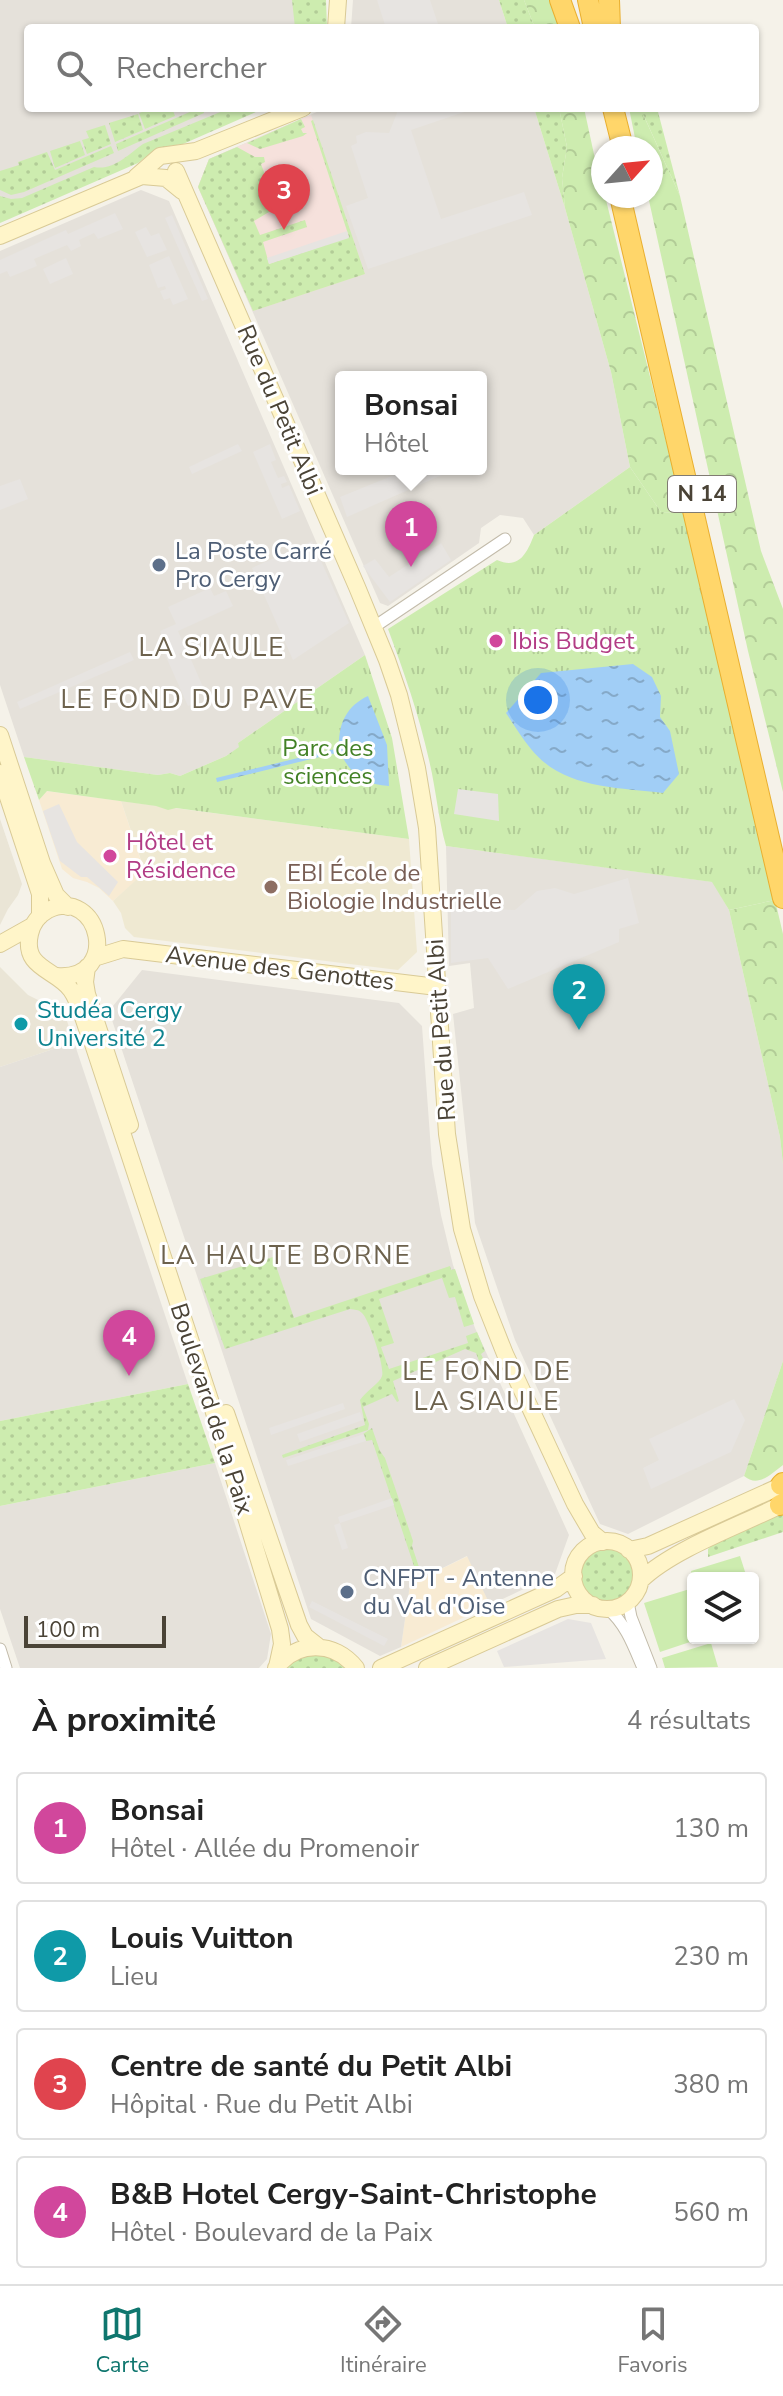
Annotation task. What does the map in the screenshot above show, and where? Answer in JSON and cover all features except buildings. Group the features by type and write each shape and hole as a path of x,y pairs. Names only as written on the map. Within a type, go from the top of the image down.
{"highway":[{"path":"560,0 569,24"},
{"path":"574,0 579,24"},
{"path":"588,0 593,24"},
{"path":"609,0 610,24"},
{"path":"606,112 608,136"},
{"path":"607,112 618,136"},
{"name":"N 14","path":"623,208 783,898"},
{"name":"N 14","path":"637,208 783,846"}],"main road":[{"path":"337,24 341,0"},
{"path":"341,0 343,24"},
{"path":"263,123 281,112"},
{"path":"0,236 134,178 167,168 196,151 292,112"},
{"name":"Rue du Petit Albi","path":"167,168 186,195 374,627 399,695 410,733 427,828 447,1134 462,1229 492,1321 575,1504 586,1537 586,1549"},
{"path":"0,735 42,863 56,895 68,907 87,916 97,932 98,948 91,962 73,975 57,976 43,969 33,957 29,944 40,894 0,773"},
{"path":"0,945 55,908 68,907"},
{"name":"Avenue des Genottes","path":"97,932 123,949 437,987"},
{"path":"0,945 33,957"},
{"name":"Avenue des Genottes","path":"91,962 123,949"},
{"name":"Boulevard de la Paix","path":"91,962 85,982 87,994 244,1467 300,1629 319,1647"},
{"name":"Boulevard de la Paix","path":"57,976 73,993 92,1041 217,1420 280,1629 282,1644 276,1668"},
{"path":"629,1550 652,1545 782,1494"},
{"path":"641,1580 657,1567 782,1494"},
{"name":"Rue du Petit Albi","path":"575,1504 592,1533 603,1542"},
{"path":"427,1668 558,1609 576,1605 600,1607 619,1607 628,1602 637,1592 641,1580 639,1565 629,1550 616,1543 603,1542 586,1549 577,1562 574,1576 578,1591 584,1599 600,1607"},
{"path":"381,1668 556,1589 574,1576"},
{"path":"276,1668 296,1651 319,1647 339,1653 358,1667"}],"street":[{"path":"374,627 505,539"},
{"path":"628,1602 651,1668"},
{"path":"600,1607 626,1631 643,1668"},
{"path":"0,1649 6,1668"}],"shaded area":[{"path":"0,0 322,0 321,24 24,24 24,112 236,112 175,133 136,157 0,216"},
{"path":"353,0 499,0 507,24 351,24"},
{"path":"377,0 430,0 438,24 385,24"},
{"path":"317,112 535,112 611,372 630,467 534,535 523,518 500,515 481,528 479,543 388,606 380,603 198,187 209,159"},
{"path":"464,112 411,130 441,219 524,192 532,215 368,269 346,206 368,198 351,146 357,143 356,136 366,132 389,133 397,113"},
{"path":"311,115 365,274 253,311 198,187 209,159"},
{"path":"141,190 169,201 365,655 238,743 240,747 180,776 24,757 0,685 0,251"},
{"path":"115,213 123,229 98,239 94,233 79,240 81,246 71,251 67,245 34,259 37,266 10,277 7,271 0,274 0,260 66,230 68,234"},
{"path":"172,215 208,299 202,301 165,218"},
{"path":"146,227 151,236 159,233 167,250 147,257 135,232"},
{"path":"347,231 349,238 269,264 267,258"},
{"path":"169,256 188,299 173,305 170,298 164,300 160,291 166,289 165,286 158,288 149,265"},
{"path":"66,258 73,274 50,284 43,269"},
{"path":"238,444 242,451 192,474 189,467"},
{"path":"270,444 276,460 271,462 278,478 284,476 287,482 281,484 282,488 289,485 300,511 282,519 253,452"},
{"path":"394,475 442,475 347,517 340,497"},
{"path":"20,479 28,499 0,510 0,486"},
{"path":"312,541 349,623 293,660 252,568"},
{"path":"441,543 451,560 390,602 363,566 375,559 389,577"},
{"path":"210,588 214,596 226,591 233,606 178,631 186,650 179,654 182,659 189,655 203,687 196,691 200,701 188,706 159,641 163,639 160,631 176,624 168,607"},
{"path":"130,652 134,660 20,709 17,702"},
{"path":"458,789 498,794 499,821 454,814"},
{"path":"46,791 121,801 145,873 113,901 99,888 73,878 62,869 39,800"},
{"name":"EBI École de Biologie Industrielle","path":"121,801 409,839 417,952 398,970 134,937 125,928 121,913 113,901 145,872"},
{"path":"59,804 77,842 118,882 109,896 87,877 81,877 60,861 43,811"},
{"path":"0,819 22,884 0,925"},
{"path":"446,846 713,882 729,910 780,1137 783,1164 783,1361 744,1476 628,1534 600,1524 515,1340 475,1223 453,1014 474,1008 470,963 449,966"},
{"path":"628,878 639,923 619,929 619,942 508,989 488,958 451,963 451,907 515,910 537,891 555,888 574,894"},
{"path":"0,967 28,995 66,1018 74,1042 0,1067"},
{"path":"142,970 399,1003 422,1026 432,1164 453,1265 475,1328 569,1535 555,1574 490,1605 467,1556 410,1584 401,1647 380,1656 311,1619 109,1011"},
{"path":"74,1042 188,1384 0,1421 0,1067"},
{"path":"734,1399 745,1420 731,1452 651,1489 643,1468 659,1460 649,1439"},
{"path":"343,1403 345,1409 271,1435 269,1428"},
{"path":"360,1412 363,1420 300,1442 297,1434"},
{"path":"364,1434 366,1441 288,1466 286,1460"},
{"path":"215,1463 271,1634 267,1659 259,1668 20,1668 0,1609 0,1506"},
{"path":"392,1498 394,1505 340,1523 338,1517"},
{"path":"340,1523 348,1548 342,1550 334,1525"},
{"path":"468,1556 490,1605 401,1647 410,1584"},
{"path":"312,1601 388,1639 384,1646 309,1607"},
{"path":"568,1619 591,1623 606,1659 504,1667 497,1651"}],"green space":[{"path":"292,0 326,0 327,24 295,24"},
{"path":"499,0 524,0 533,24 507,24"},
{"path":"524,0 553,0 562,24 533,24"},
{"path":"174,112 175,116 145,129 139,113"},
{"path":"190,112 204,112 118,151 116,144"},
{"path":"220,112 256,112 183,144 157,148 138,163 0,223 0,196 22,198 94,167 114,164 143,144"},
{"path":"535,112 560,112 567,147 562,178 565,208"},
{"path":"560,112 585,112 591,140 591,208 608,208 684,513 661,512 630,467 611,372 565,208 562,178 567,147"},
{"path":"630,112 658,112 680,196 663,158 663,136 653,136 644,116 641,136 635,136"},
{"path":"138,114 143,130 115,142 109,123"},
{"path":"643,114 653,136 640,136"},
{"path":"301,119 305,127 301,129 307,133 303,136 260,149 247,143"},
{"path":"313,120 365,274 253,311 198,187 209,159 237,147 255,157 264,157 265,162 261,164 271,191 276,190 283,211 279,206 254,221 260,235 305,220 307,227 263,242 269,264 349,237"},
{"path":"105,125 111,144 87,154 82,140 89,138 86,131"},
{"path":"80,141 85,155 55,168 50,151"},
{"path":"111,146 114,153 24,192 11,195 0,190 0,171 19,165 18,162 47,152 55,170"},
{"path":"663,158 680,196 761,551 783,609 783,792 748,651 651,208 663,208"},
{"path":"630,467 661,512 684,513 775,900 729,910 712,882 446,846 421,727 388,629 497,560 505,563 517,561 534,535"},
{"name":"Parc des sciences","path":"365,655 392,738 409,839 176,808 168,810 47,791 39,800 24,757 180,776 226,756 239,747 238,743"},
{"path":"775,900 783,934 783,1164 780,1137 729,910"},
{"path":"273,1257 294,1318 450,1266 451,1270 455,1269 474,1324 464,1327 455,1297 449,1298 442,1278 379,1299 394,1343 381,1347 389,1369 468,1343 466,1336 477,1332 485,1351 481,1354 484,1360 479,1361 476,1353 465,1349 393,1381 399,1401 392,1394 363,1407 368,1430 283,1458 282,1455 365,1425 360,1400 381,1379 382,1371 368,1324 362,1313 350,1309 225,1349 200,1279"},
{"path":"783,1361 783,1465 754,1481 744,1476"},
{"path":"188,1384 215,1463 0,1506 0,1421"},
{"path":"372,1428 413,1541 420,1570 416,1572 372,1440 366,1441 363,1434"},
{"path":"783,1510 783,1532 708,1557 708,1549 716,1541"},
{"path":"608,1548 627,1556 635,1575 627,1594 608,1602 589,1594 581,1575 589,1556"},
{"path":"740,1556 745,1572 691,1572"},
{"path":"687,1590 687,1643 660,1652 644,1603"},
{"path":"711,1644 718,1667 665,1668 662,1658"},
{"path":"315,1653 332,1656 348,1668 284,1668 299,1656"}],"water":[{"path":"633,664 652,677 661,696 660,717 670,731 679,774 663,793 591,784 559,772 531,749 506,713 541,673"},
{"path":"368,696 387,745 389,786 359,777 340,752 217,782 216,778 339,748 345,717 354,705"}],"place":[{"name":"Centre de santé du Petit Albi","path":"284,230"},
{"name":"La Poste Carré Pro Cergy","path":"159,565"},
{"name":"Bonsai","path":"411,567"},
{"name":"Ibis Budget","path":"496,641"},
{"name":"Hôtel et Résidence","path":"110,856"},
{"name":"EBI École de Biologie Industrielle","path":"271,887"},
{"name":"Studéa Cergy Université 2","path":"21,1024"},
{"name":"Louis Vuitton","path":"579,1030"},
{"name":"B&B Hotel Cergy-Saint-Christophe","path":"129,1376"},
{"name":"CNFPT - Antenne du Val d'Oise","path":"347,1592"}],"district":[{"name":"LA SIAULE","path":"212,647"},
{"name":"LE FOND DU PAVE","path":"188,699"},
{"name":"LA HAUTE BORNE","path":"286,1255"},
{"name":"LE FOND DE LA SIAULE","path":"487,1386"}]}
